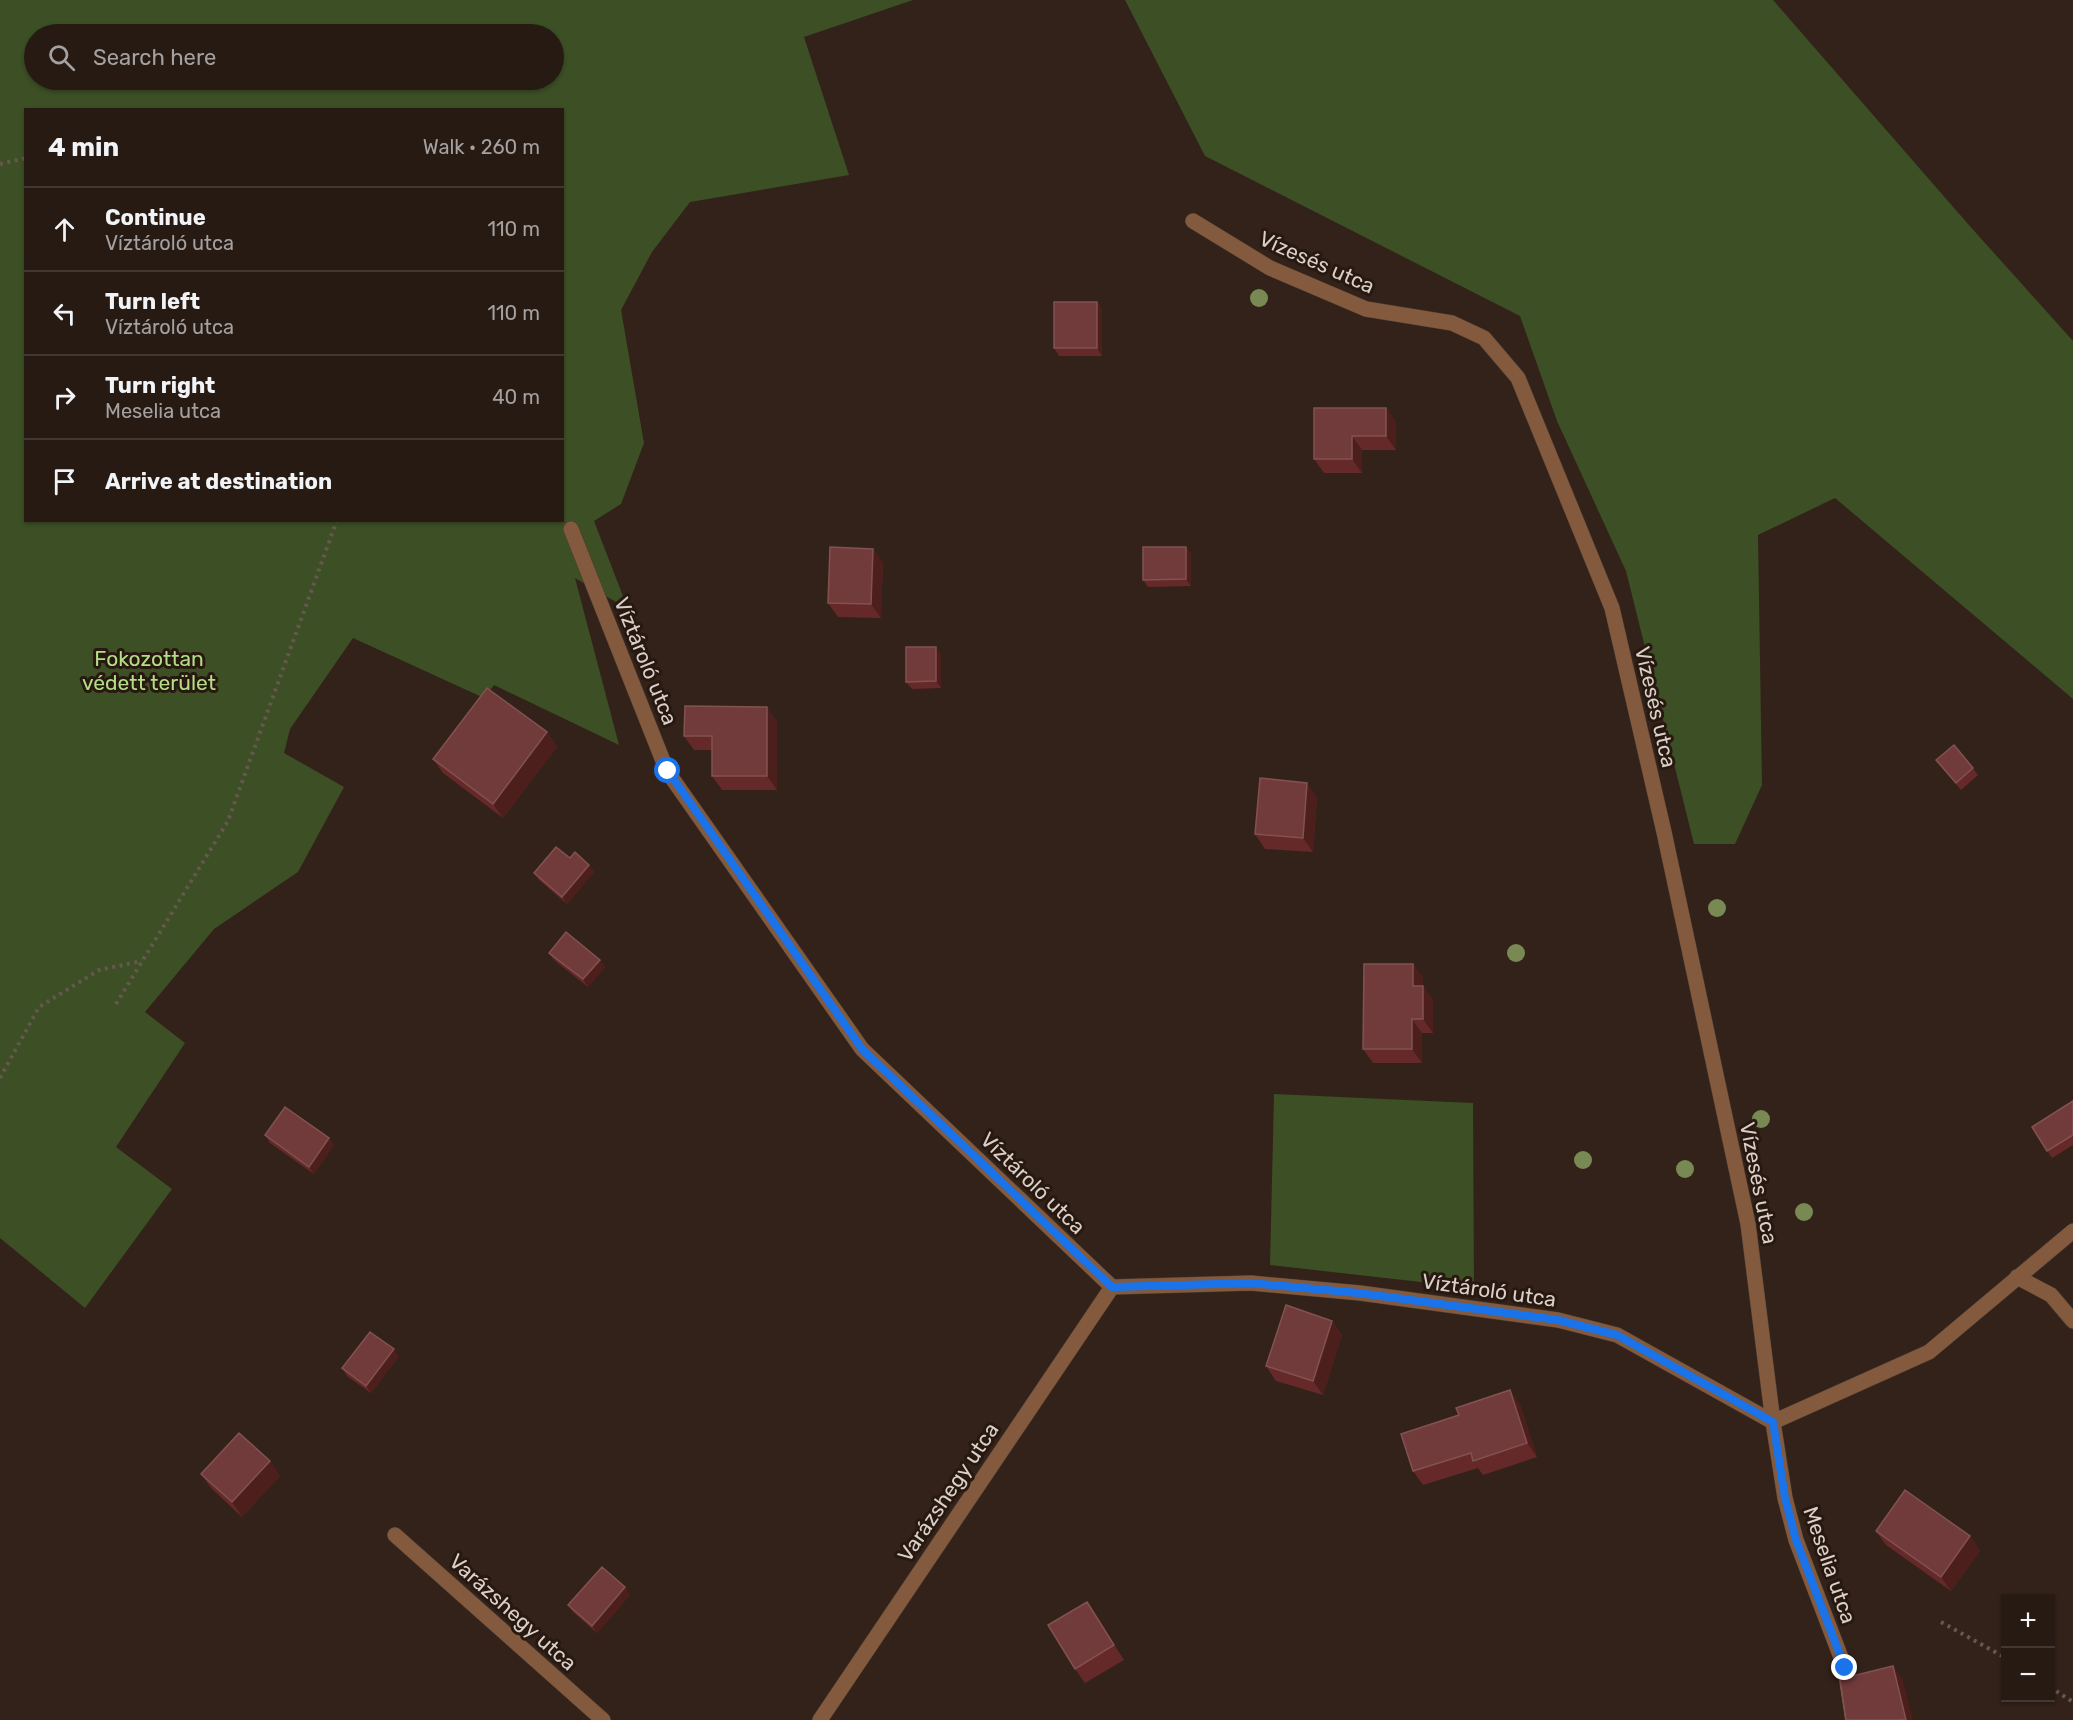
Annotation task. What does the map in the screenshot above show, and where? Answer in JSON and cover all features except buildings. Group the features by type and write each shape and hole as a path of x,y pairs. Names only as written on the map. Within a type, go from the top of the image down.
{"street":[{"name":"Vízesés utca","path":"1193,221 1269,268 1366,309 1452,323 1484,338 1518,378 1612,608 1664,832 1748,1224 1773,1422"},
{"name":"Víztároló utca","path":"571,529 668,771 862,1049 1112,1287 1251,1283 1359,1293 1558,1320 1617,1335 1773,1422"},
{"path":"1773,1422 1929,1352 2073,1231"},
{"path":"2017,1277 2051,1295 2073,1321"},
{"name":"Varázshegy utca","path":"820,1720 1112,1287"},
{"name":"Meselia utca","path":"1773,1422 1785,1498 1796,1540 1845,1668 1853,1720"},
{"name":"Varázshegy utca","path":"395,1535 603,1720"}],"path":[{"path":"0,165 24,159"},
{"path":"116,1004 228,821 336,522"},
{"path":"0,1078 39,1006 99,970 143,960"},
{"path":"1941,1622 2001,1655"},
{"path":"2055,1690 2073,1702"}],"green space":[{"name":"Fokozottan védett terület","path":"0,0 913,0 804,37 849,175 690,202 652,252 621,310 644,443 621,504 594,521 628,609 575,578 619,745 494,685 484,698 353,638 290,729 284,753 344,787 298,872 214,929 145,1012 185,1043 116,1147 172,1189 85,1308 0,1238"},
{"path":"1125,0 1773,0 2073,341 2073,699 1835,498 1758,535 1762,785 1735,844 1694,844 1626,571 1557,421 1520,316 1205,156"},
{"path":"1274,1094 1473,1103 1474,1288 1270,1265"}],"route":[{"path":"668,771 862,1049 1112,1287 1251,1283 1359,1293 1558,1320 1617,1335 1773,1422 1785,1498 1796,1540 1845,1668"}]}
